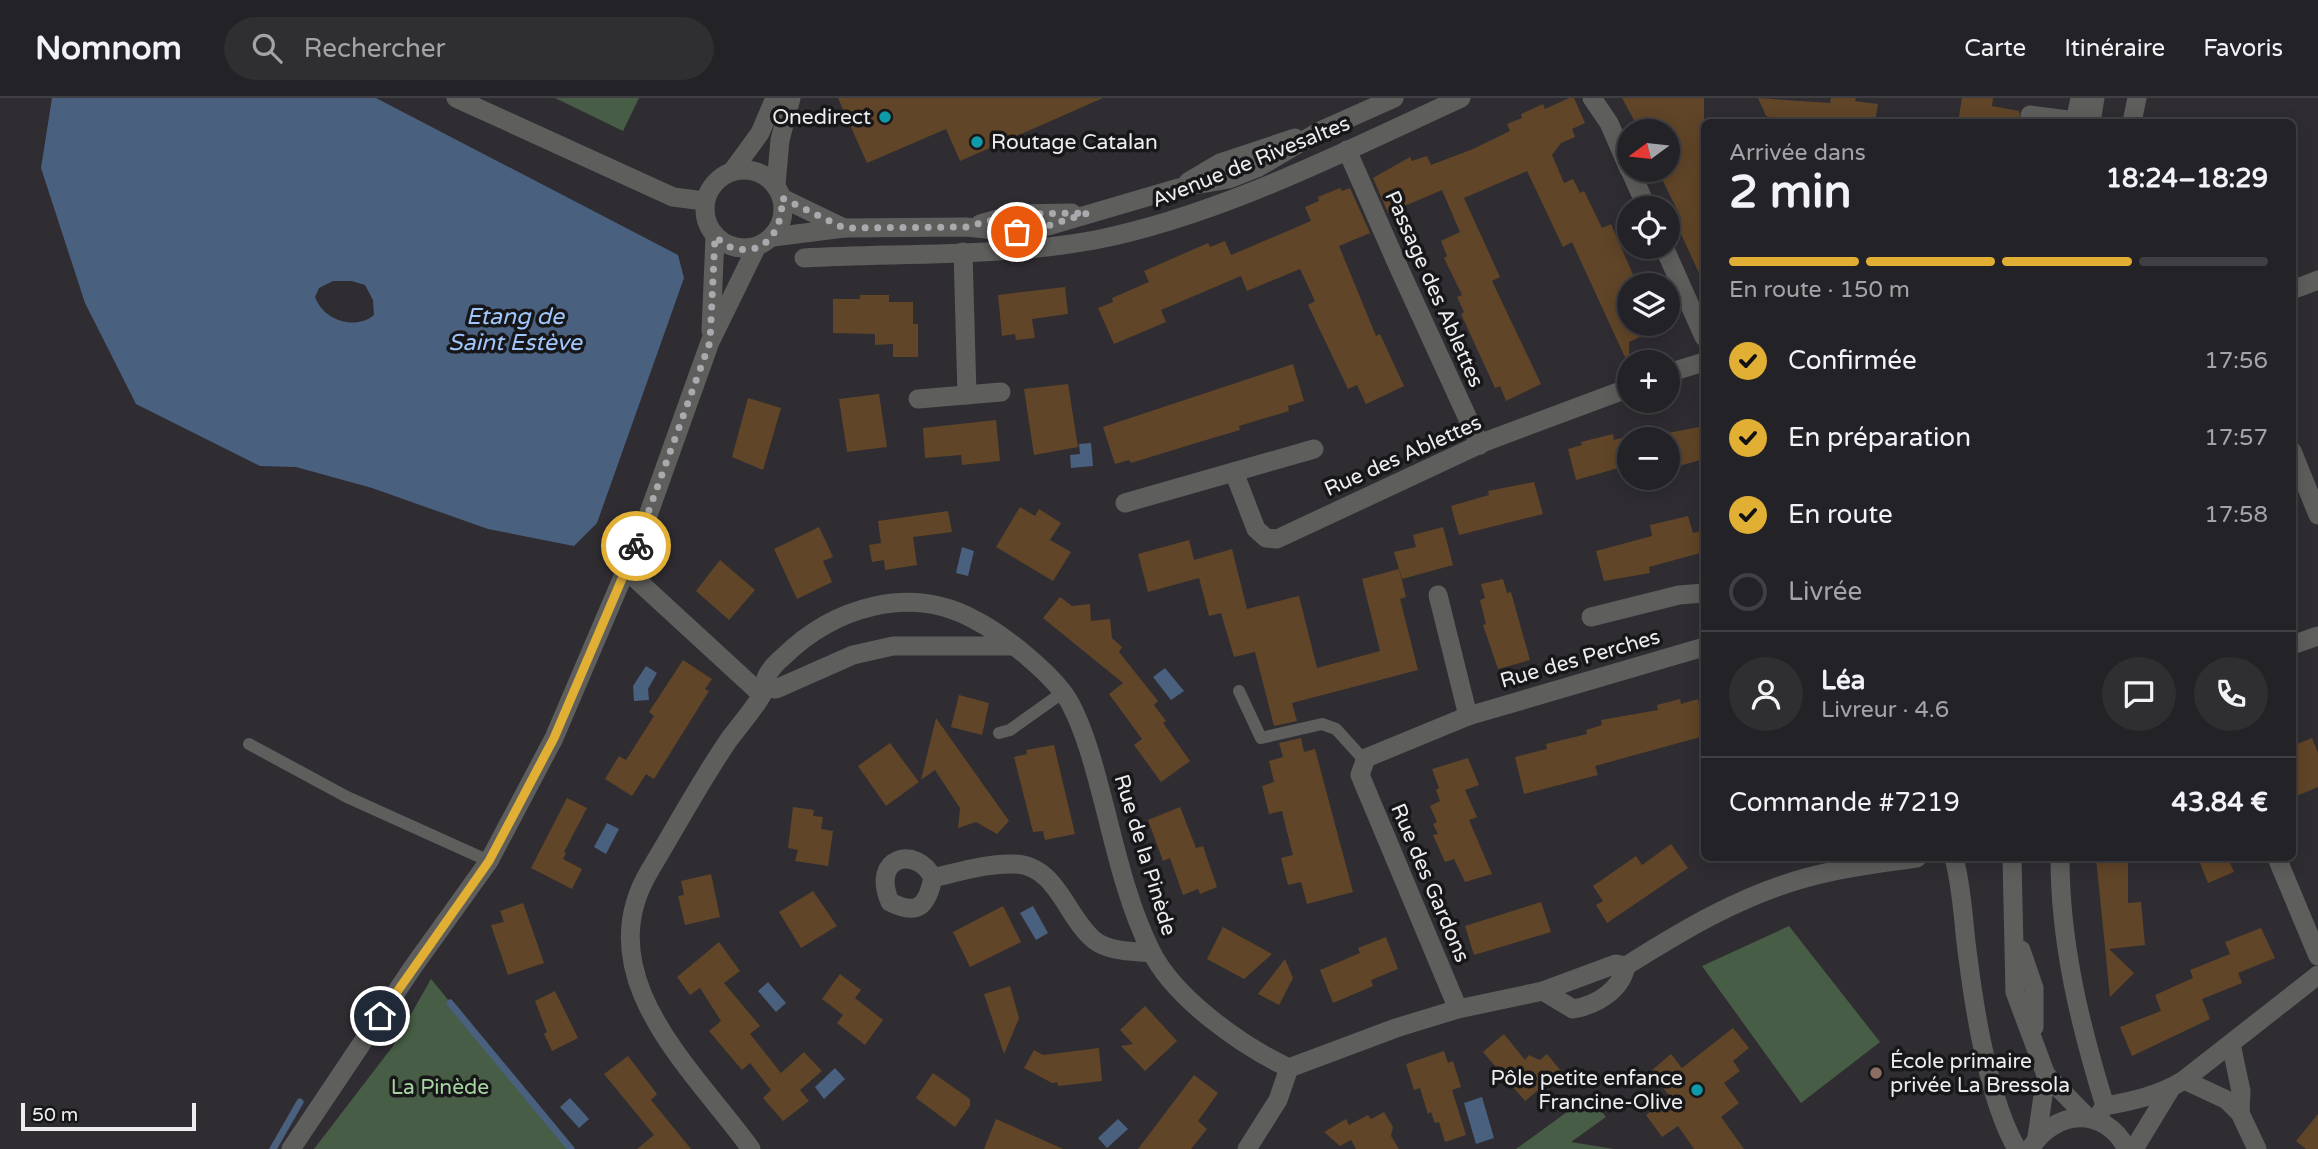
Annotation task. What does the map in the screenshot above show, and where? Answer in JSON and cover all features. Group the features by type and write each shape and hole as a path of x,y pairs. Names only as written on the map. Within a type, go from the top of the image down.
{"street":[{"path":"456,98 673,197 704,201"},
{"path":"775,98 760,133 733,170 715,181 704,201 705,220 715,237 734,248 755,248 773,237 783,219 779,192 780,140 791,98"},
{"name":"Avenue de Rivesaltes","path":"773,237 844,228 966,227 1017,232 1038,229 1178,188 1229,179 1257,169 1320,131 1394,98"},
{"name":"Avenue de Rivesaltes","path":"804,258 963,252 1093,240 1194,214 1347,150 1461,98"},
{"path":"1592,98 1609,123"},
{"path":"1603,98 1617,141"},
{"path":"2080,98 2081,119"},
{"path":"2083,119 2095,98"},
{"path":"2133,119 2137,98"},
{"path":"2031,112 2066,119"},
{"name":"Passage des Ablettes","path":"1347,150 1480,445"},
{"path":"733,170 757,171 779,192"},
{"name":"Avenue de Rivesaltes","path":"779,192 844,228"},
{"path":"1088,213 1093,240"},
{"path":"710,342 715,237"},
{"path":"291,1149 413,967 489,861 554,738 626,570 710,342 755,248"},
{"path":"963,252 967,395"},
{"path":"1669,259 1701,330"},
{"path":"2296,288 2318,280"},
{"path":"1680,369 1701,363"},
{"path":"918,399 1001,392"},
{"name":"Rue des Ablettes","path":"1234,472 1256,529 1266,538 1277,538 1480,445 1617,393"},
{"name":"Rue des Ablettes","path":"1125,503 1314,449"},
{"path":"2296,461 2318,514"},
{"path":"626,570 764,692 853,655 893,646 1011,646"},
{"name":"Rue des Perches","path":"1591,617 1679,595 1701,593"},
{"path":"1438,595 1468,716"},
{"name":"Rue de la Pinède","path":"751,1149 654,1021 639,990 632,967 631,920 643,882 727,743 764,692 766,678 780,659 805,637 842,615 884,601 911,602 960,611 995,630 1040,669 1070,702 1094,767 1118,859 1152,953 1170,980 1223,1029 1254,1052 1289,1068"},
{"path":"2296,644 2318,636"},
{"name":"Rue des Perches","path":"1362,768 1366,758 1468,716 1701,648"},
{"name":"Rue des Gardons","path":"1362,768 1458,1009"},
{"path":"1247,1149 1278,1100 1289,1068 1358,1041 1458,1009 1543,991 1616,964 1626,966 1682,930 1740,901 1806,878 1900,861"},
{"path":"1955,861 1961,883 1973,989 1991,1077 2017,1149"},
{"path":"2012,861 2015,992 2046,1074 2034,1143"},
{"path":"2060,861 2062,921 2096,1115"},
{"path":"2278,861 2318,956"},
{"path":"933,878 1016,864 1040,873 1060,892 1082,927 1096,942 1116,950 1152,953"},
{"path":"1543,991 1573,1009 1586,1006 1613,991 1623,979 1626,966"},
{"path":"2034,1143 2060,1121 2096,1115 2177,1084 2318,975"},
{"path":"2231,1044 2241,1091 2240,1113"},
{"path":"2046,1074 2110,1127 2127,1149"},
{"path":"2177,1084 2227,1100 2240,1113 2257,1149"},
{"path":"2134,1149 2177,1084"}],"lane":[{"path":"1238,691 1261,738 1322,723 1336,729 1362,768"},
{"path":"999,733 1010,730 1062,693"},
{"path":"248,744 347,797 489,861"}],"green space":[{"path":"555,98 639,98 623,131"},
{"path":"1789,926 1880,1042 1801,1103 1702,966"},
{"name":"La Pinède","path":"431,979 571,1149 314,1149 393,1046"},
{"path":"1589,1096 1606,1117 1571,1142 1614,1149 1516,1149"}],"water":[{"name":"Etang de Saint Estève","path":"52,98 376,98 678,255 684,278 597,523 574,546 488,529 372,488 296,467 260,466 136,404 85,303 41,168","holes":["333,281 352,281 365,285 373,300 374,315 358,322 340,321 325,312 315,297 319,288"]},
{"path":"1091,443 1093,466 1071,468 1070,455 1080,454 1079,444"},
{"path":"962,547 974,551 968,576 956,573"},
{"path":"646,666 657,673 648,689 649,700 634,701 633,686"},
{"path":"1165,668 1184,691 1171,700 1153,677"},
{"path":"607,823 619,829 606,854 594,847"},
{"path":"1033,906 1048,933 1036,940 1020,913"},
{"path":"768,982 786,1003 776,1012 758,991"},
{"path":"835,1068 845,1079 824,1099 815,1087"},
{"path":"1482,1097 1494,1138 1476,1144 1464,1103"},
{"path":"570,1098 589,1119 579,1128 560,1107"},
{"path":"1118,1119 1128,1129 1107,1148 1098,1138"}],"building":[{"path":"838,98 1103,98 960,161 946,129 867,163"},
{"path":"1574,98 1585,123 1572,129 1575,137 1561,143 1552,155 1564,183 1573,179 1580,193 1584,191 1602,228 1611,224 1617,238 1617,259 1626,259 1632,273 1617,273 1617,336 1642,336 1629,342 1629,350 1622,350 1572,242 1563,247 1527,171 1464,198 1500,277 1492,281 1541,384 1506,401 1500,386 1495,388 1461,314 1464,312 1457,297 1462,295 1444,258 1447,256 1441,241 1460,232 1442,190 1388,213 1373,178 1410,157 1412,161 1427,156 1431,165 1473,149 1510,131 1507,124 1522,118 1521,114 1543,104 1545,109"},
{"path":"1622,98 1704,98 1704,119 1701,119 1701,277 1680,232 1680,196 1670,196 1663,182 1680,182 1680,119 1633,119"},
{"path":"1758,98 1830,103 1831,98 1856,98 1855,101 1878,104 1876,119 1778,119 1766,116"},
{"path":"1962,98 1993,98 1992,106 2019,111 2020,119 1958,119"},
{"path":"1340,188 1342,191 1350,188 1370,233 1339,246 1376,336 1380,334 1404,386 1366,404 1357,385 1348,389 1308,305 1315,301 1300,269 1247,291 1241,276 1161,310 1166,322 1114,344 1098,308 1113,302 1112,298 1149,282 1144,271 1208,243 1210,247 1225,241 1231,255 1257,244 1311,221 1305,207 1319,201 1318,197"},
{"path":"1065,287 1068,314 1032,319 1035,338 1016,340 1015,334 1002,336 998,295"},
{"path":"860,295 889,295 889,302 913,302 913,324 918,324 918,357 893,357 893,344 875,345 875,334 833,333 833,299 860,299"},
{"path":"1293,364 1304,401 1288,406 1289,411 1239,426 1240,430 1131,463 1129,460 1115,464 1103,427"},
{"path":"1068,384 1078,447 1034,455 1024,389"},
{"path":"879,394 887,447 847,452 839,399"},
{"path":"748,398 781,408 763,470 732,457"},
{"path":"996,420 1000,461 962,465 961,455 925,458 923,428"},
{"path":"1701,427 1701,460 1680,466 1680,431"},
{"path":"1613,434 1614,440 1617,439 1617,468 1576,480 1568,449 1582,445 1581,442"},
{"path":"1534,482 1543,514 1459,535 1451,506 1489,495 1488,491"},
{"path":"1020,507 1035,516 1039,509 1061,523 1050,540 1071,552 1053,581 996,547"},
{"path":"948,511 952,532 913,537 917,565 885,570 884,560 872,562 869,545 881,543 878,521"},
{"path":"1688,516 1693,533 1701,531 1701,553 1649,567 1650,573 1604,581 1596,551 1652,536 1650,525"},
{"path":"819,527 833,557 823,561 832,582 797,599 774,549"},
{"path":"1443,527 1453,565 1402,579 1394,552 1416,547 1413,535"},
{"path":"1189,540 1194,560 1232,549 1247,609 1299,596 1317,668 1380,651 1362,579 1399,569 1406,597 1400,599 1418,670 1292,703 1297,721 1274,726 1255,652 1234,657 1221,613 1209,616 1199,578 1148,592 1138,554"},
{"path":"720,560 755,590 729,620 696,591"},
{"path":"1503,579 1507,593 1511,592 1530,660 1498,669 1483,625 1486,624 1480,600 1485,598 1481,584"},
{"path":"1060,597 1072,606 1090,604 1091,621 1110,619 1112,638 1122,647 1119,652 1158,701 1154,705 1166,721 1163,723 1190,761 1161,782 1134,745 1142,739 1109,694 1123,683 1043,618"},
{"path":"683,660 712,679 705,689 709,691 654,779 646,774 632,796 605,779 619,756 626,760 654,716 649,712"},
{"path":"959,695 989,703 982,735 951,727"},
{"path":"1680,699 1681,704 1698,699 1701,737 1595,766 1598,775 1524,794 1515,757 1547,749 1546,744 1587,734 1586,730 1602,725 1601,720 1658,710 1657,705"},
{"path":"936,718 1009,821 997,834 976,822 958,828 960,808 935,770 921,780"},
{"path":"1301,738 1304,752 1315,749 1353,892 1307,904 1301,882 1288,885 1281,858 1293,855 1282,811 1269,814 1262,786 1274,782 1269,761 1283,757 1279,743"},
{"path":"2312,738 2318,753 2318,787 2296,796 2296,744"},
{"path":"890,743 919,782 886,806 858,766"},
{"path":"1054,745 1075,834 1045,840 1043,831 1033,832 1014,757 1027,754 1026,750"},
{"path":"1468,758 1479,785 1465,790 1477,817 1469,820 1492,874 1465,882 1454,859 1445,862 1433,835 1438,834 1433,824 1437,822 1430,806 1440,801 1436,790 1439,788 1432,769"},
{"path":"567,798 587,808 564,852 566,853 563,859 582,869 572,889 531,868"},
{"path":"793,807 814,810 813,816 823,817 821,829 833,831 828,866 795,861 798,850 788,848"},
{"path":"1180,807 1196,848 1203,846 1217,887 1200,894 1198,889 1183,895 1170,858 1163,861 1148,820"},
{"path":"1671,844 1688,868 1607,923 1596,905 1603,901 1593,886 1636,856 1642,865"},
{"path":"2096,861 2128,861 2128,903 2141,902 2145,945 2109,949 2134,973 2110,997"},
{"path":"2199,861 2229,861 2234,872 2208,883"},
{"path":"711,874 720,917 685,925 678,896 684,895 681,881"},
{"path":"813,891 837,926 801,948 779,912"},
{"path":"1541,902 1551,932 1474,955 1465,926"},
{"path":"523,903 544,963 508,975 491,925 504,922 500,911"},
{"path":"1003,906 1021,942 970,967 953,932"},
{"path":"1223,927 1272,954 1244,979 1207,959"},
{"path":"2261,928 2275,958 2238,973 2242,983 2202,999 2210,1019 2132,1056 2120,1027 2161,1011 2155,995 2193,978 2190,970 2230,954 2225,942"},
{"path":"1386,937 1398,969 1371,980 1373,986 1333,1003 1320,970 1360,953 1358,948"},
{"path":"719,942 740,971 724,983 760,1026 750,1034 781,1073 804,1052 822,1071 800,1090 809,1101 783,1121 763,1098 771,1090 750,1063 742,1070 709,1031 721,1021 700,988 690,995 677,977"},
{"path":"1285,959 1293,978 1279,1005 1258,994"},
{"path":"840,974 861,990 855,998 883,1020 865,1045 837,1023 843,1015 822,999"},
{"path":"1010,986 1019,1018 1004,1054 984,994"},
{"path":"555,991 578,1038 552,1051 544,1034 547,1032 535,1001"},
{"path":"1145,1006 1177,1041 1145,1071 1121,1046 1133,1044 1120,1030"},
{"name":"Pôle petite enfance Francine-Olive","path":"1733,1028 1749,1048 1733,1061 1740,1071 1724,1083 1739,1103 1721,1117 1744,1149 1694,1149 1678,1126 1662,1137 1646,1115 1670,1097 1651,1071 1671,1054 1682,1068"},
{"path":"1504,1034 1525,1060 1529,1055 1540,1060 1547,1054 1561,1071 1525,1101 1483,1052"},
{"path":"1099,1048 1102,1081 1058,1086 1057,1082 1052,1083 1024,1068 1034,1050 1043,1055"},
{"path":"1444,1051 1448,1063 1453,1061 1461,1087 1452,1090 1466,1135 1445,1142 1439,1122 1435,1123 1431,1112 1428,1114 1420,1088 1414,1090 1406,1064"},
{"path":"628,1056 657,1094 651,1100 691,1149 637,1149 654,1135 604,1074"},
{"path":"933,1073 970,1099 970,1106 955,1127 916,1098"},
{"path":"1194,1075 1218,1093 1198,1121 1207,1129 1191,1149 1138,1149"},
{"path":"1384,1112 1393,1127 1391,1136 1399,1149 1356,1149 1351,1140 1340,1146 1324,1132 1346,1119 1349,1125 1368,1115 1371,1119"},
{"path":"2318,1114 2318,1149 2306,1149 2296,1141"},
{"path":"996,1119 1063,1149 984,1149"}],"waterway":[{"path":"450,1003 571,1149"},
{"path":"273,1149 300,1102"}],"way so far":[{"path":"636,546 710,342 715,237 734,248 755,248 773,237 783,219 782,198 844,228 966,227 1016,214 1088,213 1038,229 1017,232"}],"place":[{"name":"Onedirect","path":"885,117"},
{"name":"Routage Catalan","path":"977,142"},
{"name":"École primaire privée La Bressola","path":"1876,1073"},
{"name":"Pôle petite enfance Francine-Olive","path":"1697,1090"}],"route":[{"path":"380,1016 489,861 554,738 636,546"}]}
